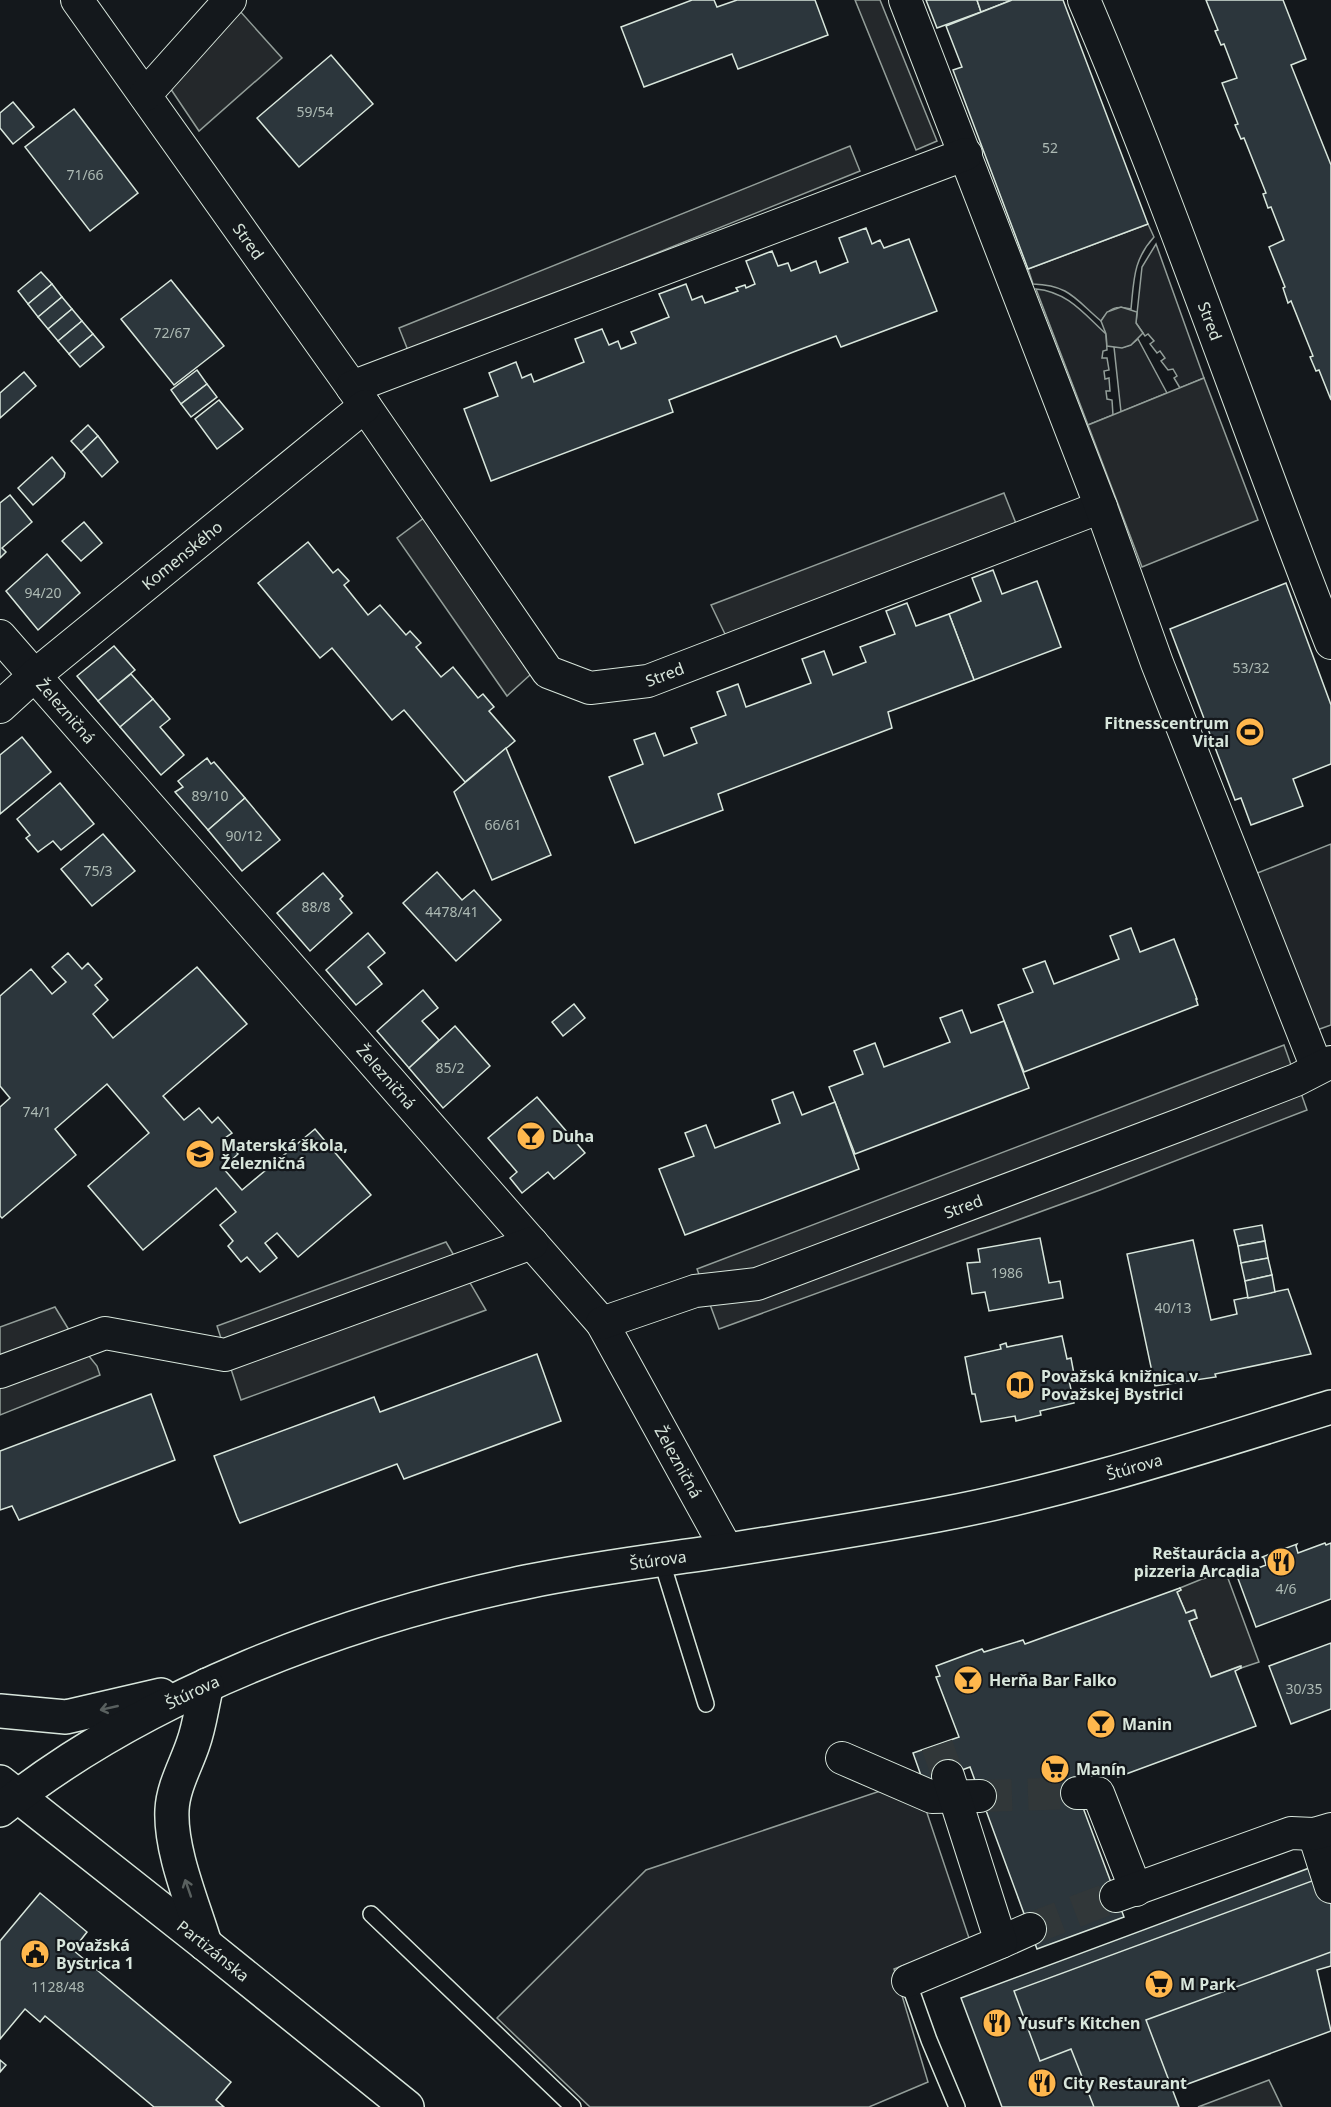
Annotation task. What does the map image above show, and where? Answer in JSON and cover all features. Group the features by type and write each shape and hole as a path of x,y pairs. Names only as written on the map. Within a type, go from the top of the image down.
{"main road":[{"name":"Štúrova","path":"6,1796 151,1713 207,1685 341,1632 418,1609 522,1583 596,1568 727,1550 939,1515 1040,1493 1331,1407"},
{"path":"0,1711 66,1717 207,1685 194,1742 184,1766 172,1808 172,1829 181,1870 205,1944"},
{"name":"Partizánska","path":"6,1796 205,1944 407,2107"}],"street":[{"name":"Stred","path":"77,0 358,397 548,672 590,688 648,681 1101,507"},
{"path":"145,95 230,0"},
{"name":"Stred","path":"602,1323 695,1291 757,1284 1296,1080 1324,1065 1157,663 1101,507 905,0"},
{"name":"Stred","path":"1084,0 1169,212 1274,498 1331,643"},
{"path":"358,397 966,154"},
{"name":"Komenského","path":"0,707 358,397"},
{"name":"Železničná","path":"0,636 602,1323 727,1550"},
{"path":"0,1372 105,1332 225,1355 532,1243"},
{"path":"842,1758 932,1797 961,1789 1001,1942"},
{"path":"1077,1793 1098,1793 1126,1893 1291,1833 1322,1832 1331,1887"},
{"path":"908,1981 1029,1929"}],"lane":[{"path":"662,1559 706,1704"},
{"path":"371,1914 573,2107"},
{"path":"908,1981 929,2040 957,2107"}],"shaded area":[{"path":"230,0 282,58 199,131 162,76"},
{"path":"855,0 880,0 937,141 916,150"},
{"path":"850,146 860,171 409,353 399,328"},
{"path":"1148,224 1154,237 1138,262 1131,309 1121,307 1113,309 1101,321 1063,290 1033,284 1028,269"},
{"path":"1156,244 1204,378 1180,388 1174,378 1177,376 1173,369 1168,370 1161,361 1165,358 1160,351 1157,353 1150,344 1154,341 1148,334 1145,336 1136,323 1142,267"},
{"path":"1036,289 1057,294 1066,299 1106,334 1107,350 1103,351 1102,358 1107,358 1109,370 1104,371 1105,379 1109,378 1110,391 1106,391 1107,399 1112,400 1113,415 1088,425"},
{"path":"1121,307 1137,312 1136,323 1143,333 1131,345 1122,348 1107,346 1106,334 1101,321 1107,312"},
{"path":"1138,339 1167,393 1121,412 1114,347 1127,346"},
{"path":"1204,378 1258,520 1142,567 1088,425"},
{"path":"1004,493 1026,549 737,659 711,605"},
{"path":"444,503 552,655 507,696 397,538"},
{"path":"1331,844 1331,1025 1317,1030 1255,874"},
{"path":"1284,1045 1307,1110 1100,1190 719,1329 697,1269"},
{"path":"446,1242 486,1310 241,1400 217,1326"},
{"path":"55,1307 72,1335 97,1366 100,1375 0,1415 0,1327"},
{"path":"1226,1573 1259,1662 1241,1668 1240,1666 1211,1677 1189,1621 1197,1618 1195,1610 1186,1613 1177,1592 1181,1590 1180,1588 1202,1579"},
{"path":"886,1789 923,1801 970,1941 894,1969 928,2082 869,2107 590,2107 497,2018 646,1870"},
{"path":"1269,2080 1282,2107 1198,2107"}],"building":[{"path":"692,0 714,0 717,7 737,0 815,0 828,35 738,69 732,54 644,87 621,27"},
{"path":"926,0 977,0 981,12 937,28"},
{"path":"977,0 1012,0 981,12"},
{"path":"1012,0 1063,0 1148,224 1028,269 953,70 962,67 946,26"},
{"path":"1206,0 1283,0 1306,59 1291,65 1331,165 1331,400 1319,370 1316,371 1310,357 1313,356 1291,301 1288,303 1283,288 1285,287 1269,247 1284,240 1271,207 1268,208 1263,194 1266,193 1244,138 1241,139 1235,125 1238,124 1222,83 1237,78 1224,44 1221,45 1215,31 1218,30"},
{"path":"331,55 373,104 299,167 257,118"},
{"path":"13,102 34,127 13,144 0,128 0,113"},
{"path":"74,109 138,193 90,231 25,147"},
{"path":"866,228 872,244 880,240 884,248 909,239 937,311 841,347 836,336 796,351 669,400 673,412 491,481 464,409 498,396 489,373 516,362 522,378 531,374 534,382 584,362 575,339 602,329 609,345 618,341 621,349 636,343 631,332 669,317 659,294 686,284 692,300 702,296 705,303 738,291 736,288 745,285 746,288 755,284 746,261 772,251 778,266 788,263 791,271 816,261 820,273 848,262 839,238"},
{"path":"41,272 52,284 28,304 18,291"},
{"path":"171,280 224,346 174,385 121,319"},
{"path":"52,284 62,297 38,317 28,304"},
{"path":"62,297 72,309 48,329 38,317"},
{"path":"72,309 82,321 58,341 48,329"},
{"path":"82,321 93,334 69,354 58,341"},
{"path":"93,334 104,347 80,367 69,354"},
{"path":"197,370 207,384 181,404 171,390"},
{"path":"24,372 36,386 0,418 0,393"},
{"path":"207,384 217,397 191,417 181,404"},
{"path":"219,400 243,429 217,449 195,419"},
{"path":"88,425 98,436 81,452 71,441"},
{"path":"98,436 118,462 102,477 81,452"},
{"path":"52,457 65,473 64,477 33,505 18,488"},
{"path":"10,495 32,522 2,548 6,552 0,558 0,503"},
{"path":"84,522 102,543 81,561 62,541"},
{"path":"308,542 333,573 338,569 349,581 344,585 368,615 380,605 406,635 410,631 421,643 416,647 441,677 453,667 478,698 483,694 494,707 489,711 515,741 465,782 404,710 392,720 332,648 320,658 258,583"},
{"path":"47,554 80,593 38,630 6,591"},
{"path":"993,570 1002,594 1037,581 1061,647 974,680 949,614 981,601 972,578"},
{"path":"1286,583 1331,705 1331,764 1293,779 1303,806 1251,825 1241,798 1235,800 1170,629"},
{"path":"907,603 916,626 949,614 974,680 888,712 892,728 718,794 723,810 635,843 609,777 643,764 634,740 655,733 664,756 697,743 691,728 726,715 717,692 738,684 746,707 811,683 802,659 824,651 833,675 866,662 860,647 895,634 886,611"},
{"path":"114,646 135,670 98,701 77,676"},
{"path":"131,674 153,699 120,727 98,701"},
{"path":"153,699 170,719 160,727 184,755 161,775 120,727"},
{"path":"22,737 51,772 0,814 0,755"},
{"path":"506,748 551,855 492,880 454,792"},
{"path":"207,758 211,764 214,762 245,798 208,830 175,792 183,787 178,781"},
{"path":"60,783 94,824 61,850 53,841 38,852 26,838 30,835 17,819"},
{"path":"245,798 280,840 242,871 208,830"},
{"path":"103,834 135,871 92,906 61,869"},
{"path":"437,872 462,900 474,890 501,920 456,961 403,903"},
{"path":"323,873 343,896 340,899 352,913 310,951 277,913"},
{"path":"1131,928 1140,952 1174,939 1198,1005 1024,1072 998,1005 1033,992 1023,969 1045,961 1054,984 1119,959 1110,936"},
{"path":"368,933 385,953 368,967 382,984 356,1005 326,970"},
{"path":"68,953 82,969 88,963 102,979 95,985 108,1000 93,1014 113,1038 197,967 247,1024 163,1096 184,1120 199,1108 212,1123 218,1117 232,1133 225,1138 238,1154 223,1168 242,1190 315,1129 371,1195 298,1257 277,1233 265,1243 277,1258 260,1272 247,1257 241,1262 228,1246 233,1241 220,1225 236,1212 216,1188 143,1250 88,1186 149,1133 107,1084 55,1129 76,1155 2,1218 0,1216 0,1107 10,1098 0,1086 0,996 31,969 52,994 66,982 52,967"},
{"path":"423,990 438,1008 422,1021 439,1040 409,1068 377,1031"},
{"path":"574,1004 585,1018 563,1036 552,1022"},
{"path":"962,1010 971,1033 1004,1021 1029,1088 855,1154 829,1087 863,1074 854,1051 875,1043 884,1067 950,1042 940,1018"},
{"path":"455,1026 490,1066 443,1108 409,1068"},
{"path":"793,1092 802,1115 835,1102 859,1169 685,1235 659,1169 694,1156 685,1133 706,1125 715,1148 780,1123 772,1100"},
{"path":"537,1097 585,1153 554,1179 548,1172 522,1193 510,1178 517,1172 488,1138"},
{"path":"1262,1225 1265,1241 1238,1246 1234,1230"},
{"path":"1040,1238 1049,1283 1060,1281 1063,1298 989,1311 985,1292 972,1294 967,1263 980,1262 978,1249"},
{"path":"1193,1240 1211,1320 1237,1314 1234,1300 1288,1289 1311,1354 1215,1374 1216,1377 1155,1386 1127,1254"},
{"path":"1265,1241 1268,1258 1241,1263 1238,1246"},
{"path":"1268,1258 1272,1275 1245,1281 1241,1263"},
{"path":"1272,1275 1275,1292 1248,1298 1245,1281"},
{"name":"Považská knižnica v Považskej Bystrici","path":"1062,1336 1067,1359 1071,1358 1074,1374 1068,1376 1074,1403 1040,1411 1041,1415 1016,1421 1015,1416 981,1422 975,1394 972,1394 965,1357 1001,1349 1000,1345 1006,1343 1007,1347"},
{"path":"537,1354 561,1421 404,1479 397,1464 240,1523 214,1456 374,1397 380,1412"},
{"path":"151,1394 175,1460 19,1520 12,1506 0,1510 0,1451"},
{"path":"1325,1543 1326,1545 1331,1543 1331,1599 1256,1627 1237,1576 1266,1565 1262,1557 1297,1544 1298,1553"},
{"name":"Manín","path":"1180,1588 1181,1590 1177,1592 1186,1613 1194,1610 1197,1618 1189,1621 1211,1677 1241,1666 1235,1671 1256,1726 1118,1777 1116,1770 1097,1778 1094,1773 1073,1781 1124,1917 1037,1949 970,1767 924,1784 913,1753 959,1737 936,1677 940,1676 936,1666 982,1649 984,1652 1023,1640 1025,1644"},
{"path":"1331,1643 1331,1709 1291,1724 1269,1666"},
{"name":"M Park","path":"1312,1867 1331,1889 1331,1966 1317,1970 1331,2031 1158,2095 1137,2037 1087,2056 1106,2107 1002,2107 961,1998"},
{"path":"1331,1874 1331,1952 1146,2020 1179,2107 1094,2107 1071,2049 1040,2061 1014,1991"},
{"path":"40,1893 87,1932 73,1950 231,2082 216,2100 224,2107 154,2107 45,2016 40,2022 25,2009 0,2039 0,1941"},
{"path":"0,2060 6,2065 0,2072"}],"tunnel":[{"path":"937,1745 948,1776"},
{"path":"980,1796 1077,1793"},
{"path":"1030,1929 1116,1896"}],"place":[{"name":"Fitnesscentrum Vital","path":"1250,732"},
{"name":"Duha","path":"531,1136"},
{"name":"Materská škola, Železničná","path":"200,1154"},
{"name":"Považská knižnica v Považskej Bystrici","path":"1020,1385"},
{"name":"Reštaurácia a pizzeria Arcadia","path":"1281,1562"},
{"name":"Herňa Bar Falko","path":"968,1680"},
{"name":"Manin","path":"1101,1724"},
{"name":"Manín","path":"1055,1769"},
{"name":"Považská Bystrica 1","path":"35,1954"},
{"name":"M Park","path":"1159,1984"},
{"name":"Yusuf's Kitchen","path":"997,2023"},
{"name":"City Restaurant","path":"1042,2083"}]}
